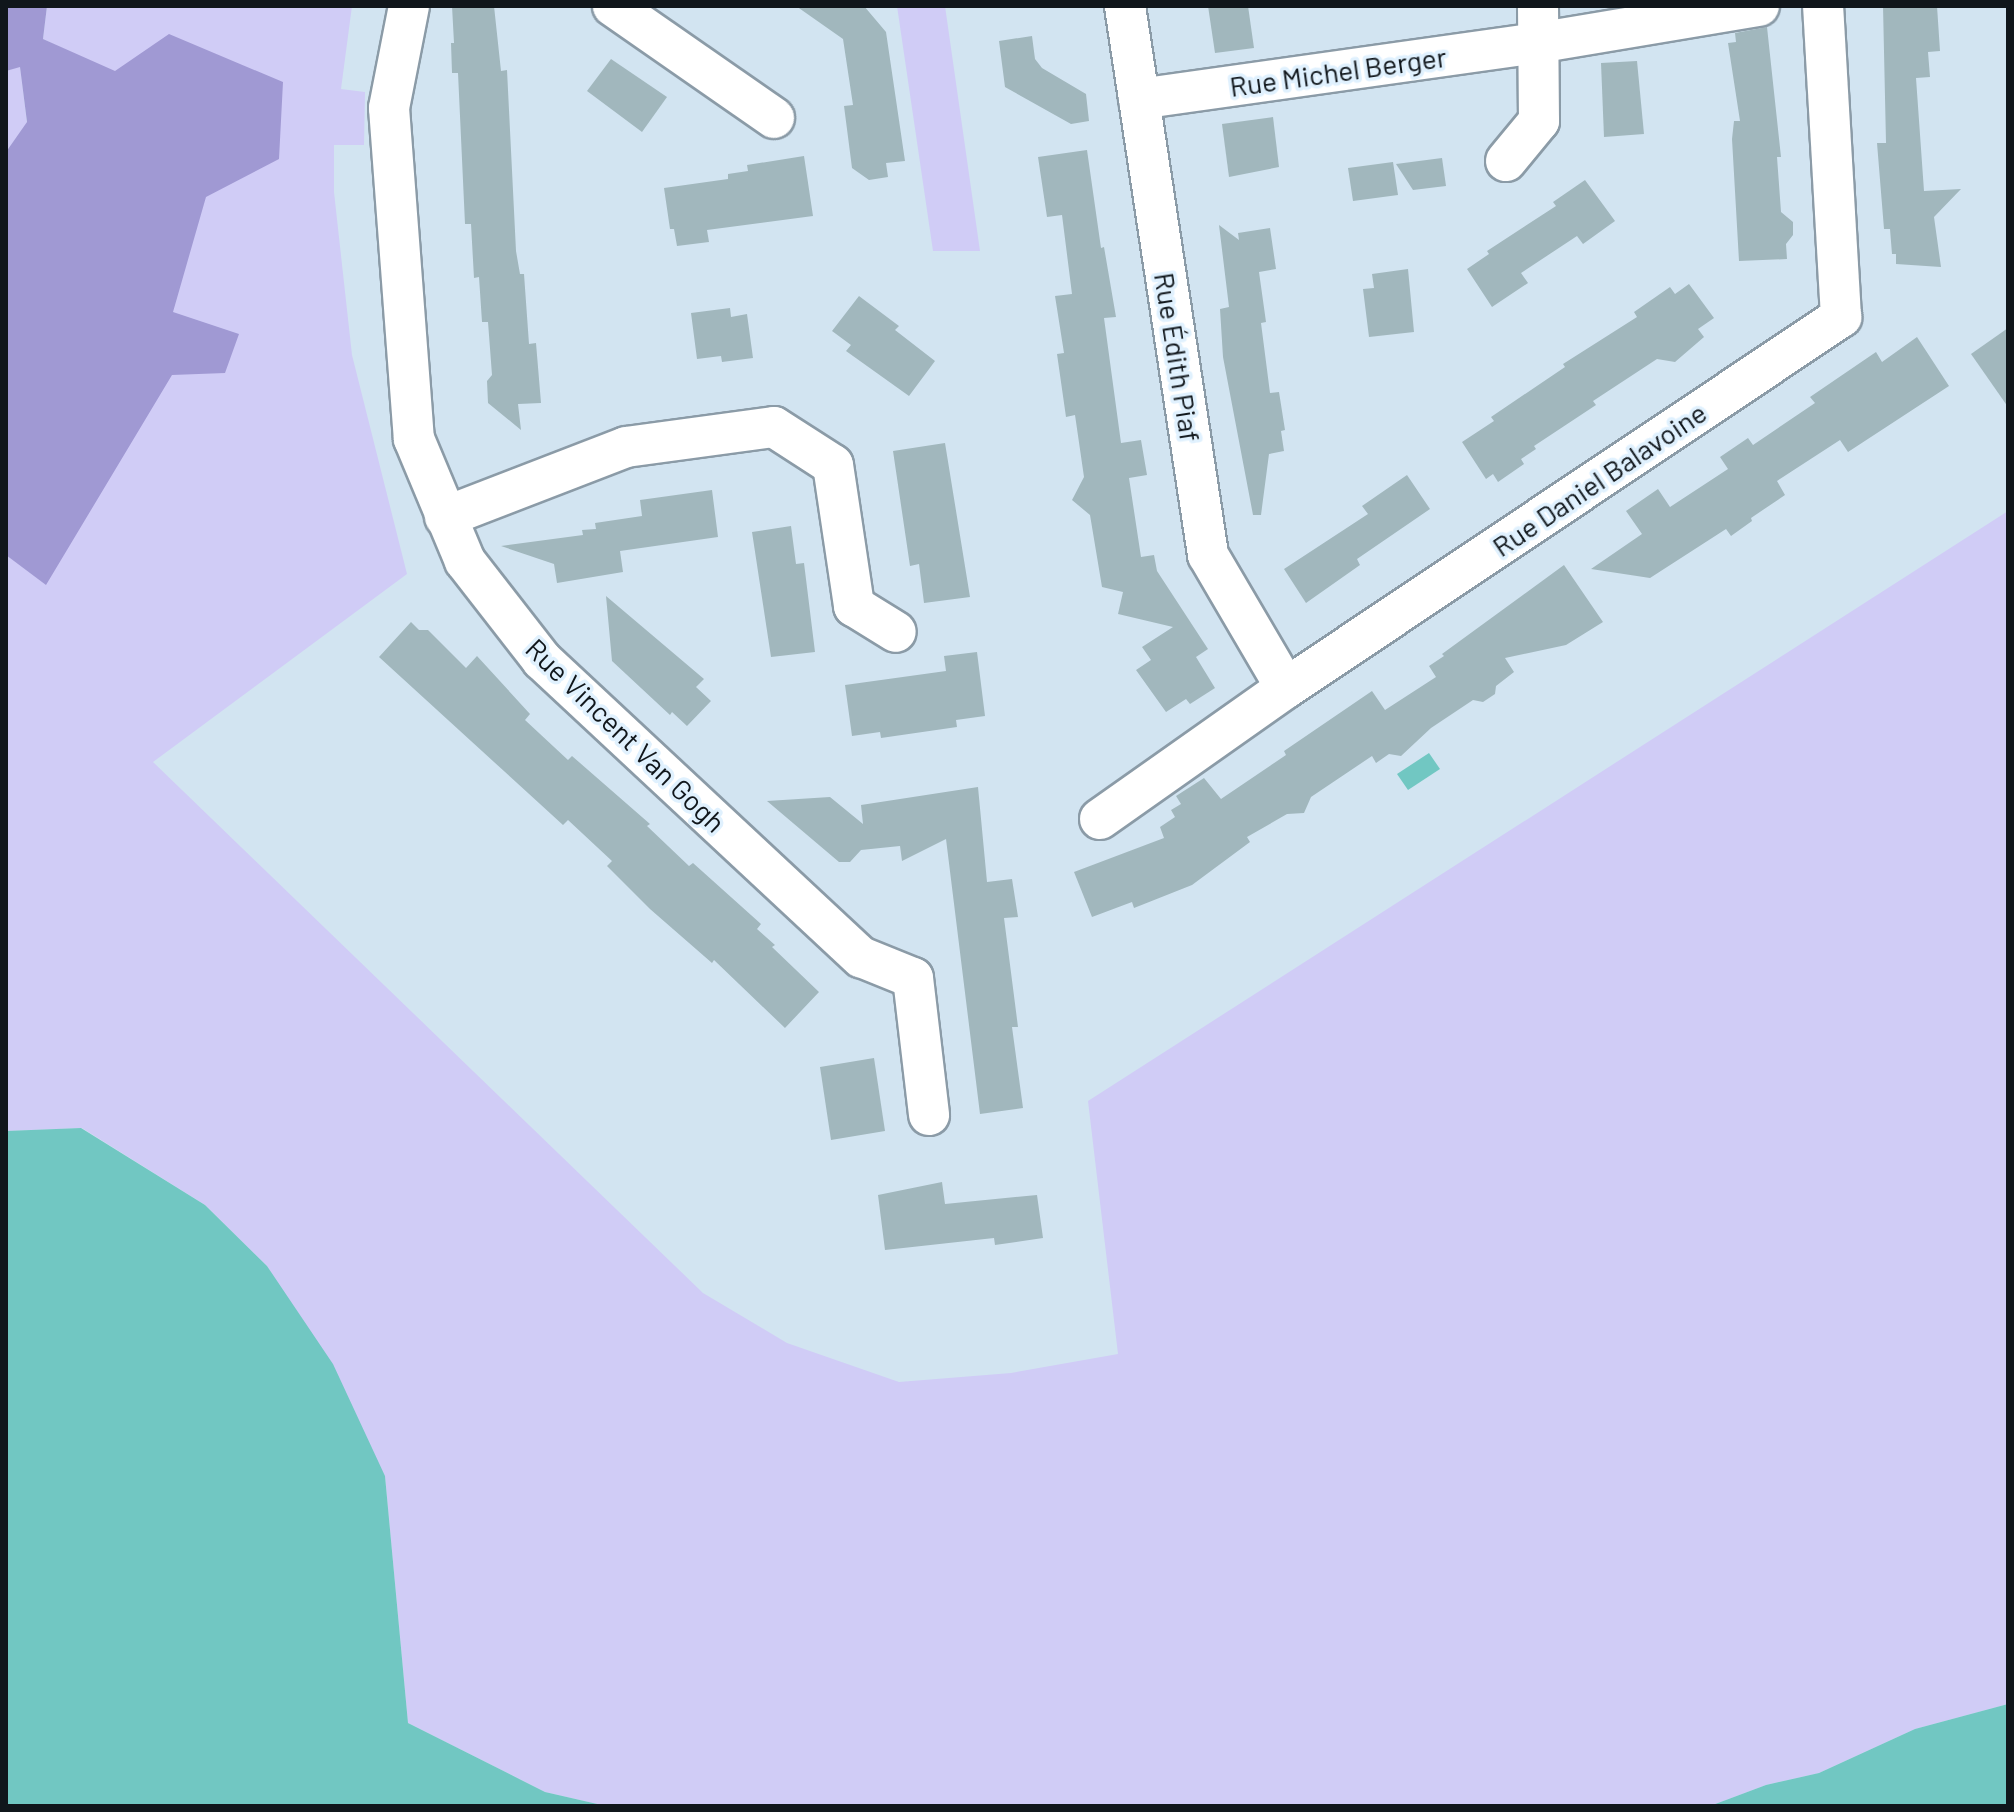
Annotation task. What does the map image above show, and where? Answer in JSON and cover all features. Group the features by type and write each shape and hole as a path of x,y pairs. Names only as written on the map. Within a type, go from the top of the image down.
{"street":[{"name":"Rue Vincent Van Gogh","path":"409,6 389,108 414,439 465,561 542,660 861,957 913,978 929,1115"},
{"path":"613,6 774,118"},
{"name":"Rue Édith Piaf","path":"1125,6 1208,555 1286,688"},
{"name":"Rue Michel Berger","path":"1139,99 1538,24 1759,6"},
{"name":"Rue Daniel Balavoine","path":"1100,819 1286,688 1841,317 1823,6"},
{"path":"1506,161 1539,121 1538,24"},
{"path":"445,517 626,447 774,427 833,465 854,606 896,632"}],"shaded area":[{"path":"6,6 47,6 43,39 115,71 169,34 283,82 279,159 206,197 173,312 239,334 225,373 172,375 46,585 6,555 6,152 27,122 20,67 6,71"},
{"path":"47,6 352,6 341,89 365,92 364,145 334,145 334,192 352,355 407,574 153,762 703,1293 787,1343 899,1382 1011,1373 1118,1354 1088,1101 2008,511 2008,1704 1915,1729 1819,1773 1766,1785 1710,1806 606,1806 545,1792 408,1723 385,1476 267,1266 205,1205 82,1128 6,1131 6,265 68,51 43,39"},
{"path":"897,6 945,6 980,251 933,251"},
{"path":"20,66 27,123 6,152 6,71"},
{"path":"1429,753 1440,769 1408,790 1397,774"},
{"path":"81,1128 205,1205 267,1266 333,1364 385,1476 408,1723 545,1792 606,1806 6,1806 6,1131"},
{"path":"2008,1704 2008,1806 1710,1806 1766,1785 1819,1773 1915,1729"}],"building":[{"path":"452,6 494,6 501,71 507,70 516,251 520,274 524,274 529,344 536,343 541,403 518,404 521,430 488,403 487,381 492,375 488,322 482,322 479,277 474,278 471,224 465,224 458,73 452,73"},
{"path":"796,6 864,6 886,32 905,161 886,163 888,177 869,180 852,168 844,106 853,105 843,39"},
{"path":"1208,6 1248,6 1254,48 1215,53"},
{"path":"1883,6 1937,6 1940,51 1928,52 1930,77 1916,78 1924,191 1961,189 1934,217 1941,267 1896,264 1890,229 1884,229 1877,143 1886,143"},
{"path":"1767,27 1781,157 1777,157 1781,212 1793,222 1793,235 1786,244 1787,259 1739,261 1732,139 1734,121 1740,121 1728,43 1736,42 1735,33"},
{"path":"1032,36 1035,59 1042,68 1086,94 1089,121 1071,124 1005,87 999,41"},
{"path":"611,59 667,97 642,132 587,91"},
{"path":"1637,61 1644,134 1604,137 1601,63"},
{"path":"1273,117 1279,167 1229,177 1222,124"},
{"path":"1087,150 1101,248 1104,247 1116,317 1104,318 1121,443 1141,440 1147,475 1129,478 1141,557 1154,555 1157,571 1208,649 1196,657 1215,688 1190,704 1186,699 1166,712 1136,670 1151,660 1142,647 1173,627 1118,614 1123,592 1102,587 1090,515 1072,500 1084,477 1075,415 1066,417 1057,354 1064,353 1055,296 1072,294 1062,215 1047,217 1038,157"},
{"path":"804,156 813,216 707,230 709,242 677,246 674,229 670,229 664,188 728,179 728,174 748,171 747,165"},
{"path":"1442,158 1446,186 1413,190 1396,164"},
{"path":"1393,162 1398,195 1353,201 1348,168"},
{"path":"1585,180 1615,221 1583,244 1577,236 1521,273 1528,283 1492,307 1467,269 1489,254 1487,251 1556,206 1553,202"},
{"path":"1219,225 1239,240 1238,233 1270,228 1276,269 1259,272 1266,322 1261,323 1270,393 1279,392 1285,430 1281,431 1284,451 1269,454 1261,515 1253,515 1223,357 1220,309 1229,307"},
{"path":"1408,269 1414,332 1369,337 1363,289 1374,288 1372,274"},
{"path":"1689,284 1714,318 1698,329 1704,337 1675,362 1657,359 1593,401 1596,405 1534,446 1536,449 1521,459 1524,464 1498,482 1493,474 1486,479 1462,442 1494,421 1491,417 1565,367 1563,364 1637,317 1634,312 1670,287 1675,294"},
{"path":"859,296 899,326 895,330 935,361 909,396 846,351 851,345 832,331"},
{"path":"730,308 731,317 747,314 753,358 722,362 721,356 697,359 691,313"},
{"path":"2008,328 2008,407 1971,354"},
{"path":"1917,337 1949,386 1848,452 1840,440 1777,481 1785,495 1751,518 1752,521 1731,536 1726,529 1650,578 1591,569 1642,534 1626,511 1658,489 1670,507 1728,469 1720,457 1748,438 1753,445 1815,403 1810,397 1876,352 1882,362"},
{"path":"945,443 970,597 924,603 919,564 910,566 893,451"},
{"path":"1407,475 1430,509 1357,559 1360,565 1306,603 1284,569 1368,514 1362,506"},
{"path":"712,490 718,537 620,551 623,572 557,583 554,564 501,546 583,535 582,530 596,529 595,523 642,516 640,500"},
{"path":"791,526 796,564 804,563 815,652 771,657 752,532"},
{"path":"1564,565 1603,622 1566,645 1505,658 1514,672 1496,686 1495,694 1483,702 1473,700 1431,728 1401,756 1389,754 1376,763 1372,756 1311,797 1304,813 1287,814 1247,837 1250,842 1192,885 1134,908 1132,902 1092,917 1074,872 1164,838 1160,827 1175,817 1171,810 1181,804 1176,796 1204,778 1221,799 1372,691 1385,710 1436,677 1429,666 1444,656 1442,654"},
{"path":"606,596 704,679 696,687 711,701 687,726 672,712 670,715 612,661"},
{"path":"411,622 419,630 428,630 466,668 477,656 530,714 525,720 568,760 572,756 650,824 647,826 689,866 693,863 761,924 757,929 775,945 772,947 819,992 785,1028 714,960 712,963 650,909 607,866 612,861 568,820 563,825 379,657"},
{"path":"977,652 985,716 956,720 957,727 881,738 880,732 852,736 845,685 946,671 944,656"},
{"path":"978,787 987,882 1012,879 1018,917 1004,918 1018,1027 1012,1027 1023,1108 980,1114 946,839 902,861 900,846 861,850 850,862 839,862 767,801 830,797 863,824 861,805"},
{"path":"874,1058 885,1131 831,1140 820,1067"},
{"path":"942,1182 945,1204 1037,1195 1043,1238 995,1245 994,1238 885,1250 878,1195"}]}
